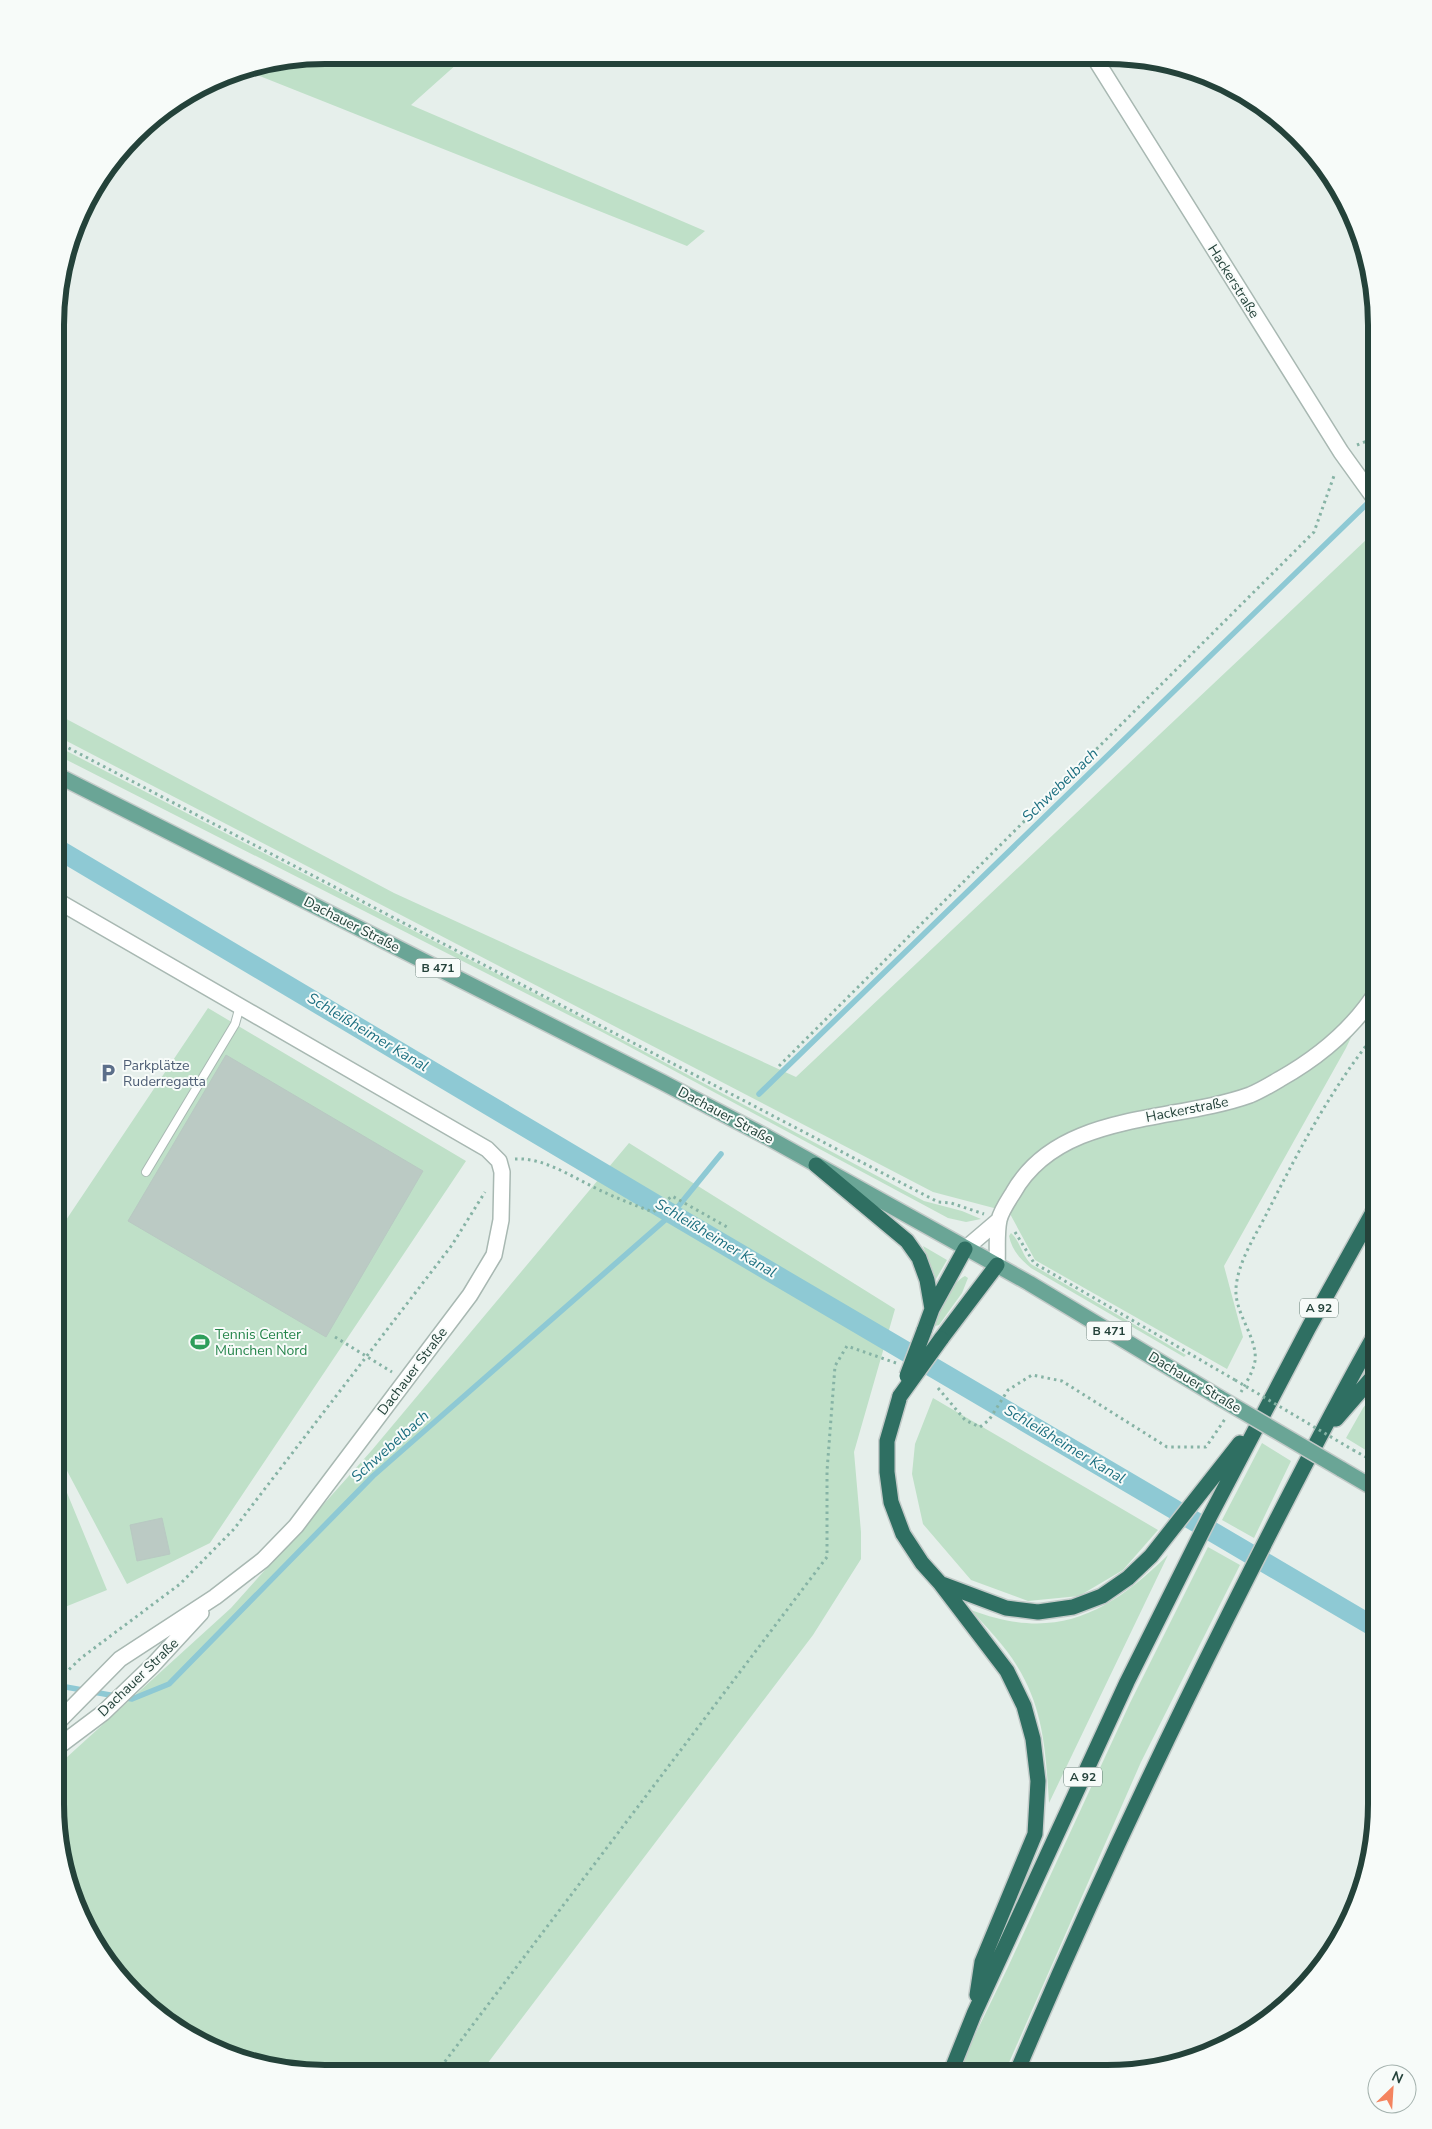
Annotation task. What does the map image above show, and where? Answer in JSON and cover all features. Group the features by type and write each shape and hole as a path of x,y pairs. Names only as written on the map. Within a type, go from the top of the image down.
{"highway":[{"path":"816,1165 907,1241 919,1258 927,1280 932,1309"},
{"name":"A 92","path":"954,2065 974,2014 1127,1682 1210,1516 1368,1222"},
{"path":"965,1249 932,1309 900,1396 888,1441 887,1472 891,1502 903,1534 922,1563 940,1583 1008,1671 1024,1706 1033,1739 1038,1781 1035,1834 982,1962 974,2014"},
{"path":"900,1396 940,1339 997,1266"},
{"path":"1020,2065 1100,1882 1182,1709 1264,1544 1368,1348"},
{"path":"1318,1442 1368,1383"},
{"path":"940,1583 1006,1608 1038,1612 1072,1607 1102,1596 1128,1578 1151,1556 1264,1413"}],"main road":[{"name":"Dachauer Straße","path":"64,779 654,1077 997,1266 1368,1485"}],"street":[{"name":"Hackerstraße","path":"1098,64 1341,452 1368,490"},
{"path":"64,905 487,1149 501,1166"},
{"name":"Hackerstraße","path":"965,1249 999,1220 1016,1188 1030,1169 1048,1153 1074,1139 1104,1128 1133,1120 1218,1105 1252,1094 1303,1066 1330,1045 1355,1021 1368,1003"},
{"name":"Dachauer Straße","path":"64,1715 120,1659 215,1597 263,1560 296,1526 404,1380 470,1295 494,1255 501,1220 501,1166"},
{"name":"Hackerstraße","path":"997,1266 999,1220"},
{"name":"Dachauer Straße","path":"64,1742 103,1713 153,1665 215,1597"}],"lane":[{"path":"146,1172 235,1024 240,1006"}],"path":[{"path":"779,1066 1314,532 1330,492 1341,452 1368,441"},
{"path":"64,746 938,1202 951,1203 999,1220 1012,1228 1034,1263 1368,1458"},
{"path":"1237,1398 1250,1376 1255,1360 1254,1347 1240,1316 1236,1289 1241,1263 1305,1140 1340,1080 1368,1044"},
{"path":"64,1674 81,1658 180,1584 234,1530 452,1245 501,1166 522,1159 549,1166 605,1193 653,1212 672,1196 727,1227"},
{"path":"335,1337 404,1380"},
{"path":"441,2065 827,1557 828,1471 836,1366 847,1346 896,1363"},
{"path":"938,1388 965,1420 980,1427 989,1420 1008,1390 1032,1375 1062,1381 1167,1447 1206,1447 1229,1413"}],"green space":[{"path":"308,64 457,64 411,105 705,231 687,246 254,74"},
{"path":"1367,539 1368,1002 1346,1048 1224,1266 1243,1337 1227,1369 1035,1260 1009,1212 933,1192 64,740 64,718 394,893 796,1077"},
{"path":"64,750 561,1007 924,1201 962,1211 981,1219 966,1222 948,1218 604,1033 64,759"},
{"name":"Tennis Center München Nord","path":"208,1008 466,1161 210,1543 127,1584 64,1465 64,1223"},
{"path":"629,1143 895,1309 854,1452 861,1532 861,1559 813,1635 486,2065 308,2065 257,2056 209,2038 180,2021 153,2001 118,1963 91,1920 78,1888 69,1855 64,1821 64,1760 231,1608 372,1450"},
{"path":"1011,1233 1031,1264 1186,1355 1184,1357 1031,1268 1014,1250 1009,1236"},
{"path":"923,1246 947,1260 936,1279"},
{"path":"965,1276 968,1278 962,1293 939,1325 935,1326 946,1298 960,1279"},
{"path":"933,1398 1158,1530 1123,1570 1079,1596 1028,1601 971,1580 923,1524 912,1474 915,1444"},
{"path":"1368,1402 1368,1451 1346,1438"},
{"path":"1262,1443 1291,1461 1254,1538 1222,1520"},
{"path":"64,1485 107,1590 64,1607"},
{"path":"1208,1547 1240,1565 1141,1762 1008,2065 960,2065 1008,1967 1130,1703"},
{"path":"1168,1555 1049,1803 1045,1749 1033,1699 1017,1666 996,1637 971,1610 1001,1619 1029,1623 1055,1622 1078,1617 1101,1607 1123,1593 1146,1576"}],"building":[{"path":"226,1055 423,1171 326,1337 128,1221"},
{"path":"162,1518 170,1554 137,1561 130,1525"}],"waterway":[{"name":"Schwebelbach","path":"759,1094 1368,503"},
{"name":"Schleißheimer Kanal","path":"64,853 672,1214 1368,1623"},
{"name":"Schwebelbach","path":"64,1687 132,1699 169,1684 373,1476 672,1214 721,1154"}],"place":[{"name":"Parkplätze Ruderregatta","path":"108,1073"},
{"name":"Tennis Center München Nord","path":"200,1342"}]}
